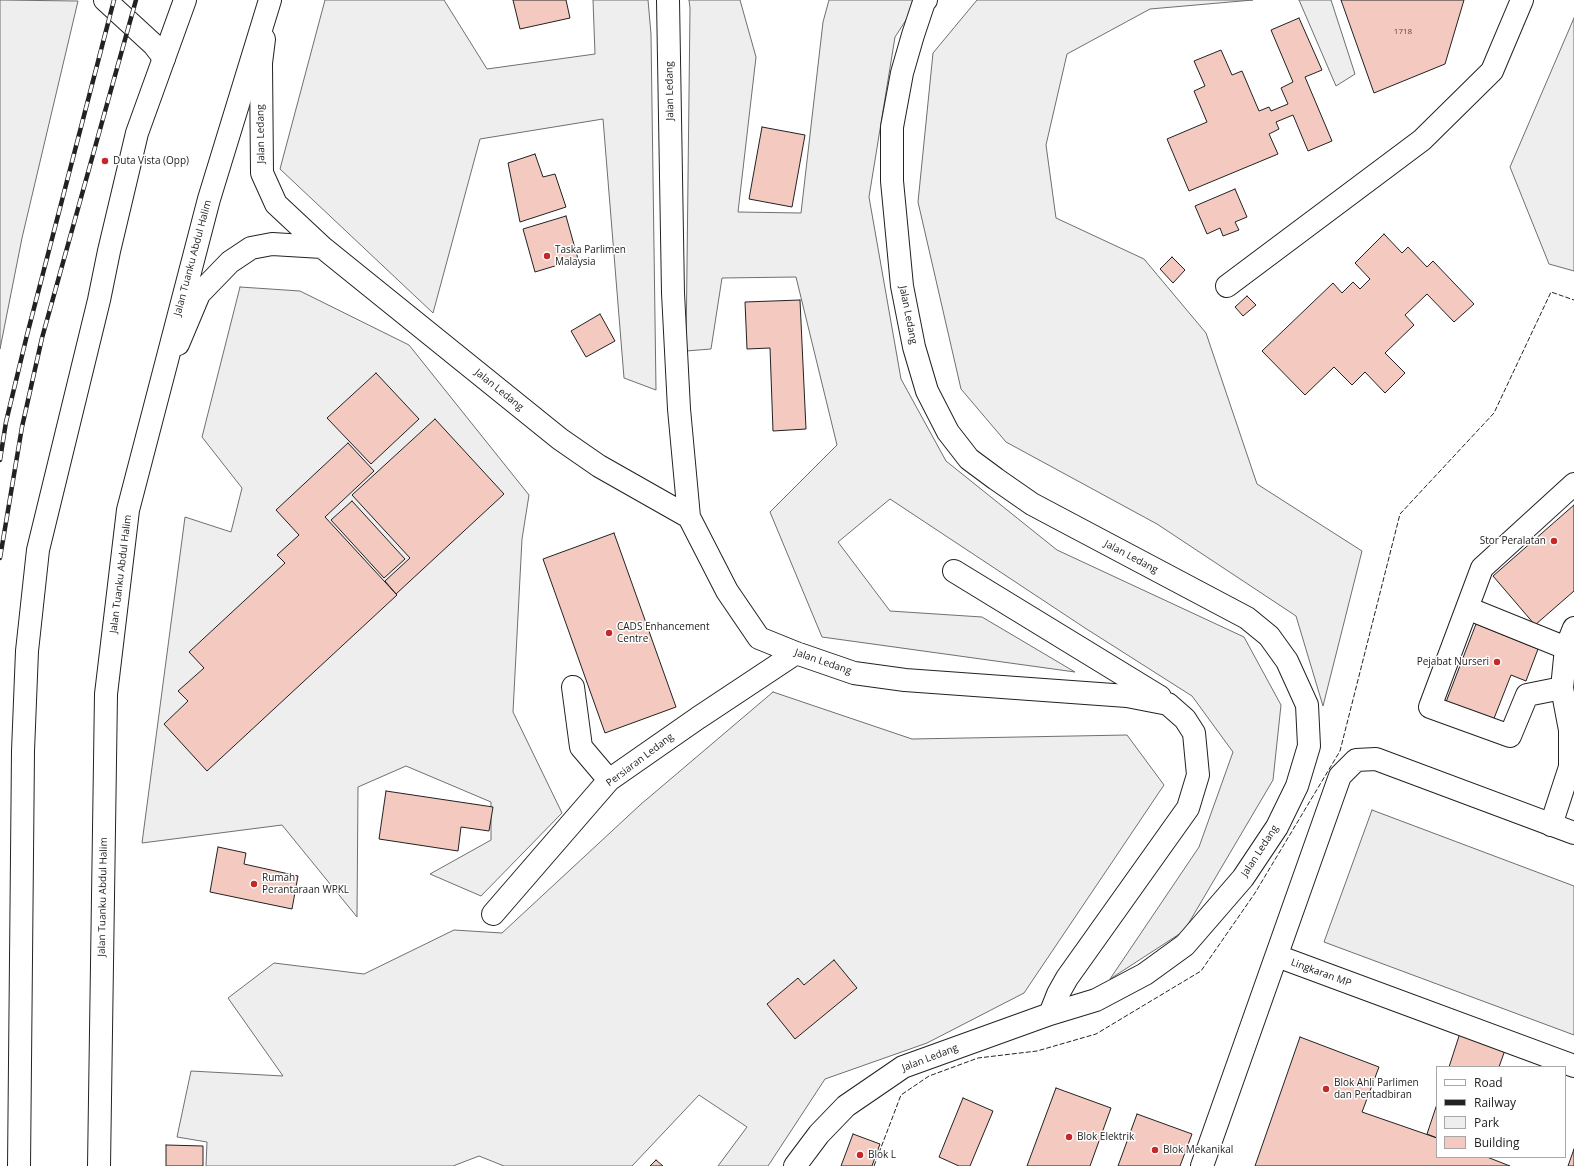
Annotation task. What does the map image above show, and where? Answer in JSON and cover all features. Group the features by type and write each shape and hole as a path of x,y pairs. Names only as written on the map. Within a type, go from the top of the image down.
{"street":[{"path":"108,0 154,45 164,58"},
{"path":"19,1166 23,751 27,651 38,550 97,307 137,133 185,0"},
{"name":"Jalan Ledang","path":"270,0 261,63 262,173 276,204 322,246 560,439 599,466 689,517"},
{"name":"Jalan Tuanku Abdul Halim","path":"99,1166 106,694 128,510 209,199 270,0"},
{"name":"Jalan Ledang","path":"668,0 674,293 679,409 689,517 727,592 759,638 796,653 854,673 905,680 1127,696 1168,704"},
{"name":"Jalan Ledang","path":"795,1166 819,1134 846,1106 903,1067 1050,1014 1096,1000 1145,974 1184,945 1243,878 1277,827 1297,786 1309,746 1307,705 1287,661 1269,636 1247,618 1032,504 969,459 948,432 927,391 914,347 902,286 892,181 892,127 902,72 913,34 926,0"},
{"path":"1227,286 1422,140 1492,71 1522,0"},
{"path":"157,394 199,294 230,262 252,248 272,244 322,246"},
{"path":"1562,688 1527,695 1510,736 1430,707 1482,568 1574,484"},
{"path":"954,571 1160,697 1184,719 1194,733 1198,775 1188,808 1067,978 1058,994 1050,1014"},
{"path":"1467,608 1570,638 1562,688 1570,730 1570,767 1551,825"},
{"name":"Persiaran Ledang","path":"493,914 609,780 698,718 796,653"},
{"path":"573,687 581,747 609,780"},
{"path":"1202,1166 1340,776 1356,760 1376,759 1574,833"},
{"name":"Lingkaran MP","path":"1277,956 1574,1066"}],"green space":[{"path":"0,0 78,1 22,238 0,349"},
{"path":"325,0 444,0 487,69 595,54 593,0 648,0 651,34 656,390 624,378 603,119 480,139 433,313 280,169"},
{"path":"689,0 740,0 756,57 738,212 801,213 823,22 829,0 919,0 895,37 869,197 901,379 946,461 1057,550 1244,637 1281,705 1273,780 1184,931 1110,979 1199,847 1233,752 1192,696 1085,628 890,499 838,542 890,611 982,617 1075,672 822,637 770,512 837,445 796,277 722,278 711,349 686,351"},
{"path":"977,0 1253,0 1150,9 1067,54 1046,145 1056,218 1144,259 1206,333 1257,484 1362,551 1323,706 1296,616 1157,524 1006,442 961,389 918,202 933,53"},
{"path":"1299,0 1331,0 1355,74 1336,86"},
{"path":"1574,18 1574,271 1549,264 1510,167"},
{"path":"240,287 300,291 409,345 529,495 522,539 513,712 562,813 481,896 430,874 491,840 491,802 406,766 358,787 357,917 282,825 142,843 185,517 231,532 242,488 202,437"},
{"path":"773,692 912,739 1127,735 1164,785 1024,993 927,1043 825,1079 768,1166 718,1166 747,1127 699,1095 632,1166 504,1166 479,1156 453,1166 206,1166 207,1142 177,1137 191,1071 283,1076 228,998 274,963 364,974 454,930 502,933 640,805"}],"shaded area":[{"path":"1372,810 1574,886 1574,1035 1324,942"}],"building":[{"path":"513,0 566,0 570,18 520,29"},
{"path":"1341,0 1464,0 1445,64 1374,93"},
{"path":"1299,18 1322,70 1305,77 1332,141 1308,151 1293,115 1276,122 1279,129 1269,134 1278,154 1189,191 1167,139 1207,122 1194,91 1205,86 1194,61 1221,50 1232,75 1242,71 1259,111 1269,107 1271,111 1288,104 1281,88 1293,82 1271,30"},
{"path":"762,127 805,135 792,207 749,199"},
{"path":"535,154 543,177 555,174 566,207 520,222 508,163"},
{"path":"1235,189 1247,217 1235,222 1239,230 1223,236 1220,228 1207,234 1195,206"},
{"path":"566,216 578,259 535,272 523,229"},
{"path":"1384,234 1402,253 1408,247 1427,267 1433,261 1474,304 1454,322 1427,294 1405,315 1414,325 1385,353 1405,373 1385,393 1365,372 1352,385 1334,367 1305,395 1262,351 1333,283 1342,293 1353,282 1360,289 1370,279 1355,263"},
{"path":"1172,257 1185,270 1173,283 1160,269"},
{"path":"1247,296 1256,305 1243,316 1235,307"},
{"path":"800,300 806,429 773,431 770,348 747,349 745,302"},
{"path":"600,314 615,341 586,357 571,331"},
{"path":"376,373 419,419 371,464 327,418"},
{"path":"435,419 504,494 396,594 385,581 410,558 352,495"},
{"path":"348,443 374,471 325,517 397,595 207,771 164,724 188,701 178,691 204,668 189,652 285,563 277,555 299,535 276,510"},
{"path":"352,501 405,559 384,578 331,520"},
{"name":"Stor Peralatan","path":"1574,505 1574,591 1535,625 1493,576"},
{"name":"CADS Enhancement Centre","path":"614,533 676,707 605,733 543,559"},
{"name":"Pejabat Nurseri","path":"1476,624 1538,649 1526,681 1511,675 1493,721 1446,702"},
{"path":"386,791 493,807 489,831 461,827 458,851 379,839"},
{"name":"Rumah Perantaraan WPKL","path":"218,847 246,853 244,864 298,876 292,909 210,892"},
{"path":"834,960 857,988 795,1039 767,1004 798,978 804,985"},
{"path":"1460,1033 1505,1050 1499,1066 1449,1066"},
{"name":"Blok Ahli Parlimen dan Pentadbiran","path":"1300,1037 1379,1067 1362,1112 1436,1138 1436,1158 1490,1158 1510,1166 1255,1166"},
{"name":"Blok Elektrik","path":"1056,1088 1111,1108 1090,1166 1027,1166"},
{"path":"963,1098 993,1111 970,1166 959,1166 939,1157"},
{"path":"1436,1107 1436,1138 1427,1134"},
{"name":"Blok Mekanikal","path":"1137,1114 1192,1134 1180,1166 1118,1166"},
{"name":"Blok L","path":"853,1134 880,1144 872,1166 841,1166"},
{"path":"166,1145 203,1146 203,1166 166,1166"},
{"path":"1574,1149 1574,1166 1568,1166"},
{"path":"656,1160 663,1166 650,1166"}],"railway":[{"path":"0,460 6,422 27,335 114,0"},
{"path":"0,558 22,427 42,338 136,0"}],"fence":[{"path":"874,1166 901,1095 929,1076 978,1058 1037,1051 1096,1034 1201,971 1255,893 1340,751 1400,514 1494,413 1551,292 1574,300"}],"place":[{"name":"Duta Vista (Opp)","path":"105,161"},
{"name":"Taska Parlimen Malaysia","path":"547,256"},
{"name":"Stor Peralatan","path":"1554,541"},
{"name":"CADS Enhancement Centre","path":"609,633"},
{"name":"Pejabat Nurseri","path":"1497,662"},
{"name":"Rumah Perantaraan WPKL","path":"254,884"},
{"name":"Blok Ahli Parlimen dan Pentadbiran","path":"1326,1089"},
{"name":"Blok Elektrik","path":"1069,1137"},
{"name":"Blok Mekanikal","path":"1155,1150"},
{"name":"Blok L","path":"860,1155"}]}
